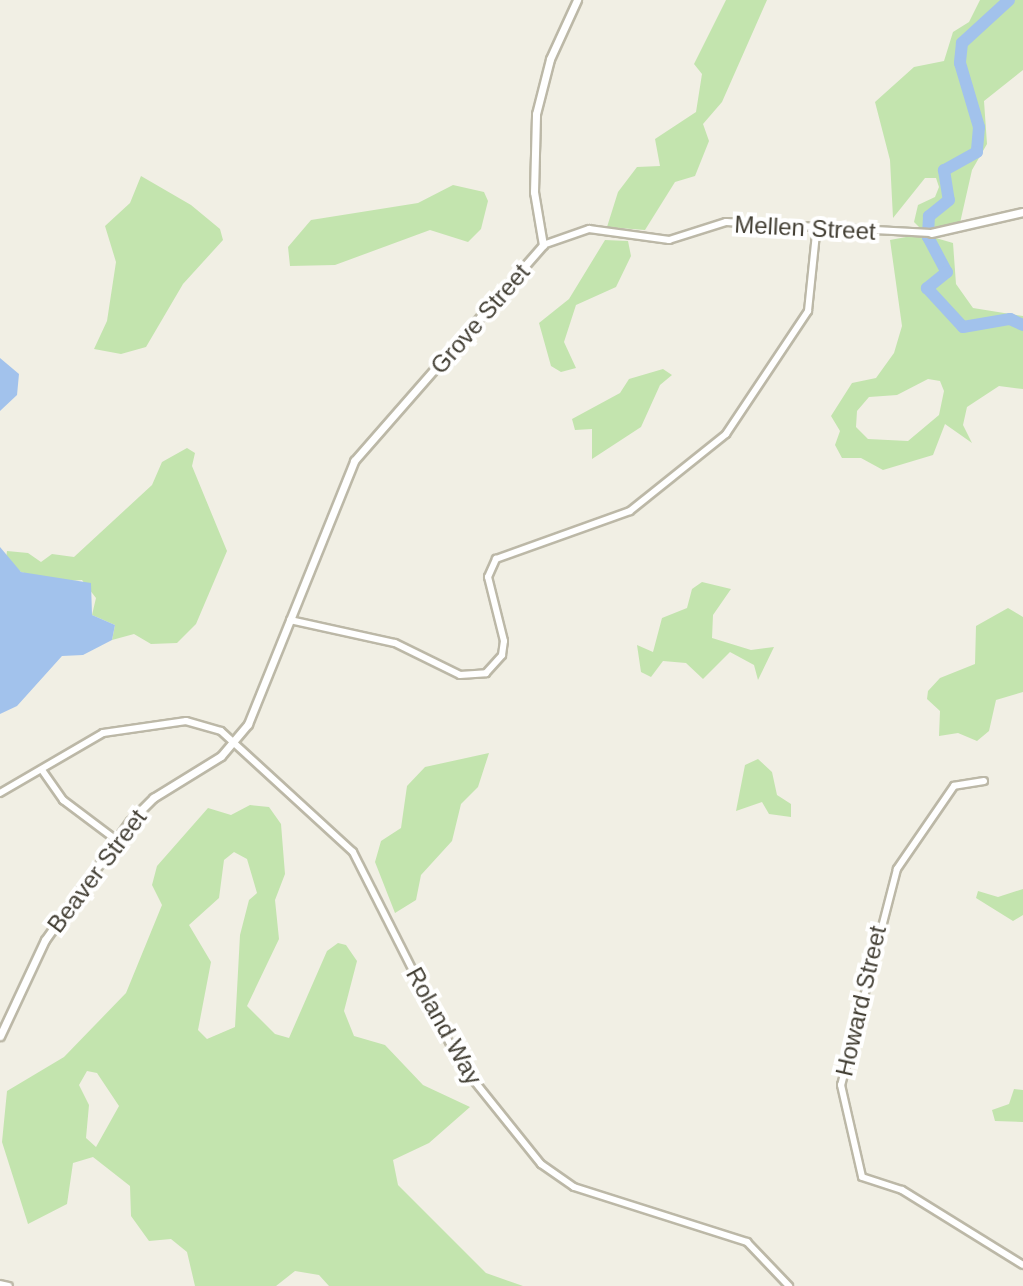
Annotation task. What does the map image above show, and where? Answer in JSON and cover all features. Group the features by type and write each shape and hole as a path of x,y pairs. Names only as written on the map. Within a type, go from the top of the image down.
{"street":[{"name":"Grove Street","path":"345,477 543,245 534,192 536,114 550,59 577,0"},
{"name":"Mellen Street","path":"543,245 589,229 669,240 726,222 817,224 928,233 1023,212"},
{"path":"290,620 395,643 460,675 486,673 502,655 504,641 488,577 496,559 630,511 726,434 808,311 817,224"},
{"name":"Beaver Street","path":"0,1036 45,940 116,840 153,798 235,742 264,692 345,477"},
{"name":"Roland Way","path":"1,794 103,733 203,722 235,742 353,852 459,1062 541,1164 574,1187 747,1242 789,1286"},
{"path":"42,770 63,800 116,840"},
{"name":"Howard Street","path":"984,781 954,786 897,869 841,1085 862,1177 902,1190 1023,1265"},
{"path":"0,1284 9,1286"}],"green space":[{"path":"726,0 767,0 722,102 703,124 709,141 695,176 675,182 645,230 607,227 618,192 637,167 660,166 655,139 696,112 702,74 694,64"},
{"path":"980,0 1023,0 1023,70 984,101 987,144 972,170 960,223 922,230 914,222 918,205 935,197 939,187 936,178 925,178 893,218 890,160 875,102 914,67 944,61 953,32 969,22"},
{"path":"141,176 191,205 220,229 223,240 183,284 146,347 121,354 94,349 107,321 116,262 105,226 130,203"},
{"path":"453,185 484,192 488,201 481,229 468,242 430,230 335,265 290,266 288,247 311,220 418,203"},
{"path":"922,234 953,243 956,284 973,308 1023,316 1023,389 999,386 967,407 963,425 972,443 945,424 933,455 883,470 861,458 842,458 835,445 840,431 831,416 852,383 876,378 894,353 902,326 890,240","holes":["928,379 940,381 944,391 939,415 908,441 868,439 856,427 857,411 869,397 897,395"]},
{"path":"605,240 628,241 631,256 616,287 576,305 564,342 576,368 561,372 551,366 539,323 569,299"},
{"path":"663,369 672,375 660,385 641,427 592,459 592,429 575,430 572,419 620,393 629,379"},
{"path":"187,448 195,453 192,466 227,551 196,624 177,643 151,644 134,634 112,640 115,625 92,615 96,598 82,580 56,582 21,572 6,559 7,551 28,553 41,562 52,554 74,557 152,485 162,462"},
{"path":"702,582 731,589 713,615 712,638 751,650 774,647 758,680 754,665 730,652 703,679 686,663 663,661 651,677 641,672 637,645 653,652 662,618 687,608 692,589"},
{"path":"1008,608 1023,617 1023,692 996,700 989,731 977,741 958,733 939,736 940,711 927,699 928,691 940,678 975,664 976,626"},
{"path":"489,753 478,787 461,804 452,841 421,875 416,900 395,913 375,862 381,841 401,828 407,786 425,767"},
{"path":"758,759 772,772 777,795 791,804 791,817 769,814 762,802 736,811 745,765"},
{"path":"250,805 269,807 281,824 285,874 275,900 279,939 247,1006 275,1034 289,1038 327,951 338,943 346,945 357,961 344,1011 354,1036 385,1045 423,1085 470,1107 429,1143 393,1160 398,1185 486,1273 523,1286 329,1286 319,1275 295,1271 276,1286 195,1286 187,1252 171,1239 149,1241 131,1216 130,1186 93,1157 73,1163 67,1204 28,1224 2,1142 7,1091 64,1057 126,993 162,905 152,885 157,866 208,808 231,815","holes":["234,852 247,859 257,893 249,900 240,935 235,1027 207,1039 198,1030 211,962 189,925 219,898 224,860","87,1071 97,1073 119,1106 96,1147 86,1138 89,1105 79,1085"]},
{"path":"1023,889 1023,915 1013,921 976,898 978,891 998,897"},
{"path":"1014,1089 1023,1090 1023,1122 995,1121 992,1110 1009,1104"}],"water":[{"path":"0,358 19,374 17,395 0,411"},
{"path":"0,547 21,572 91,583 92,615 115,625 112,640 83,655 62,656 17,706 0,714"}],"waterway":[{"path":"1009,0 962,43 960,63 979,127 977,152 944,170 949,200 929,216 928,237 947,272 927,288 963,327 1010,319 1023,325"}]}
